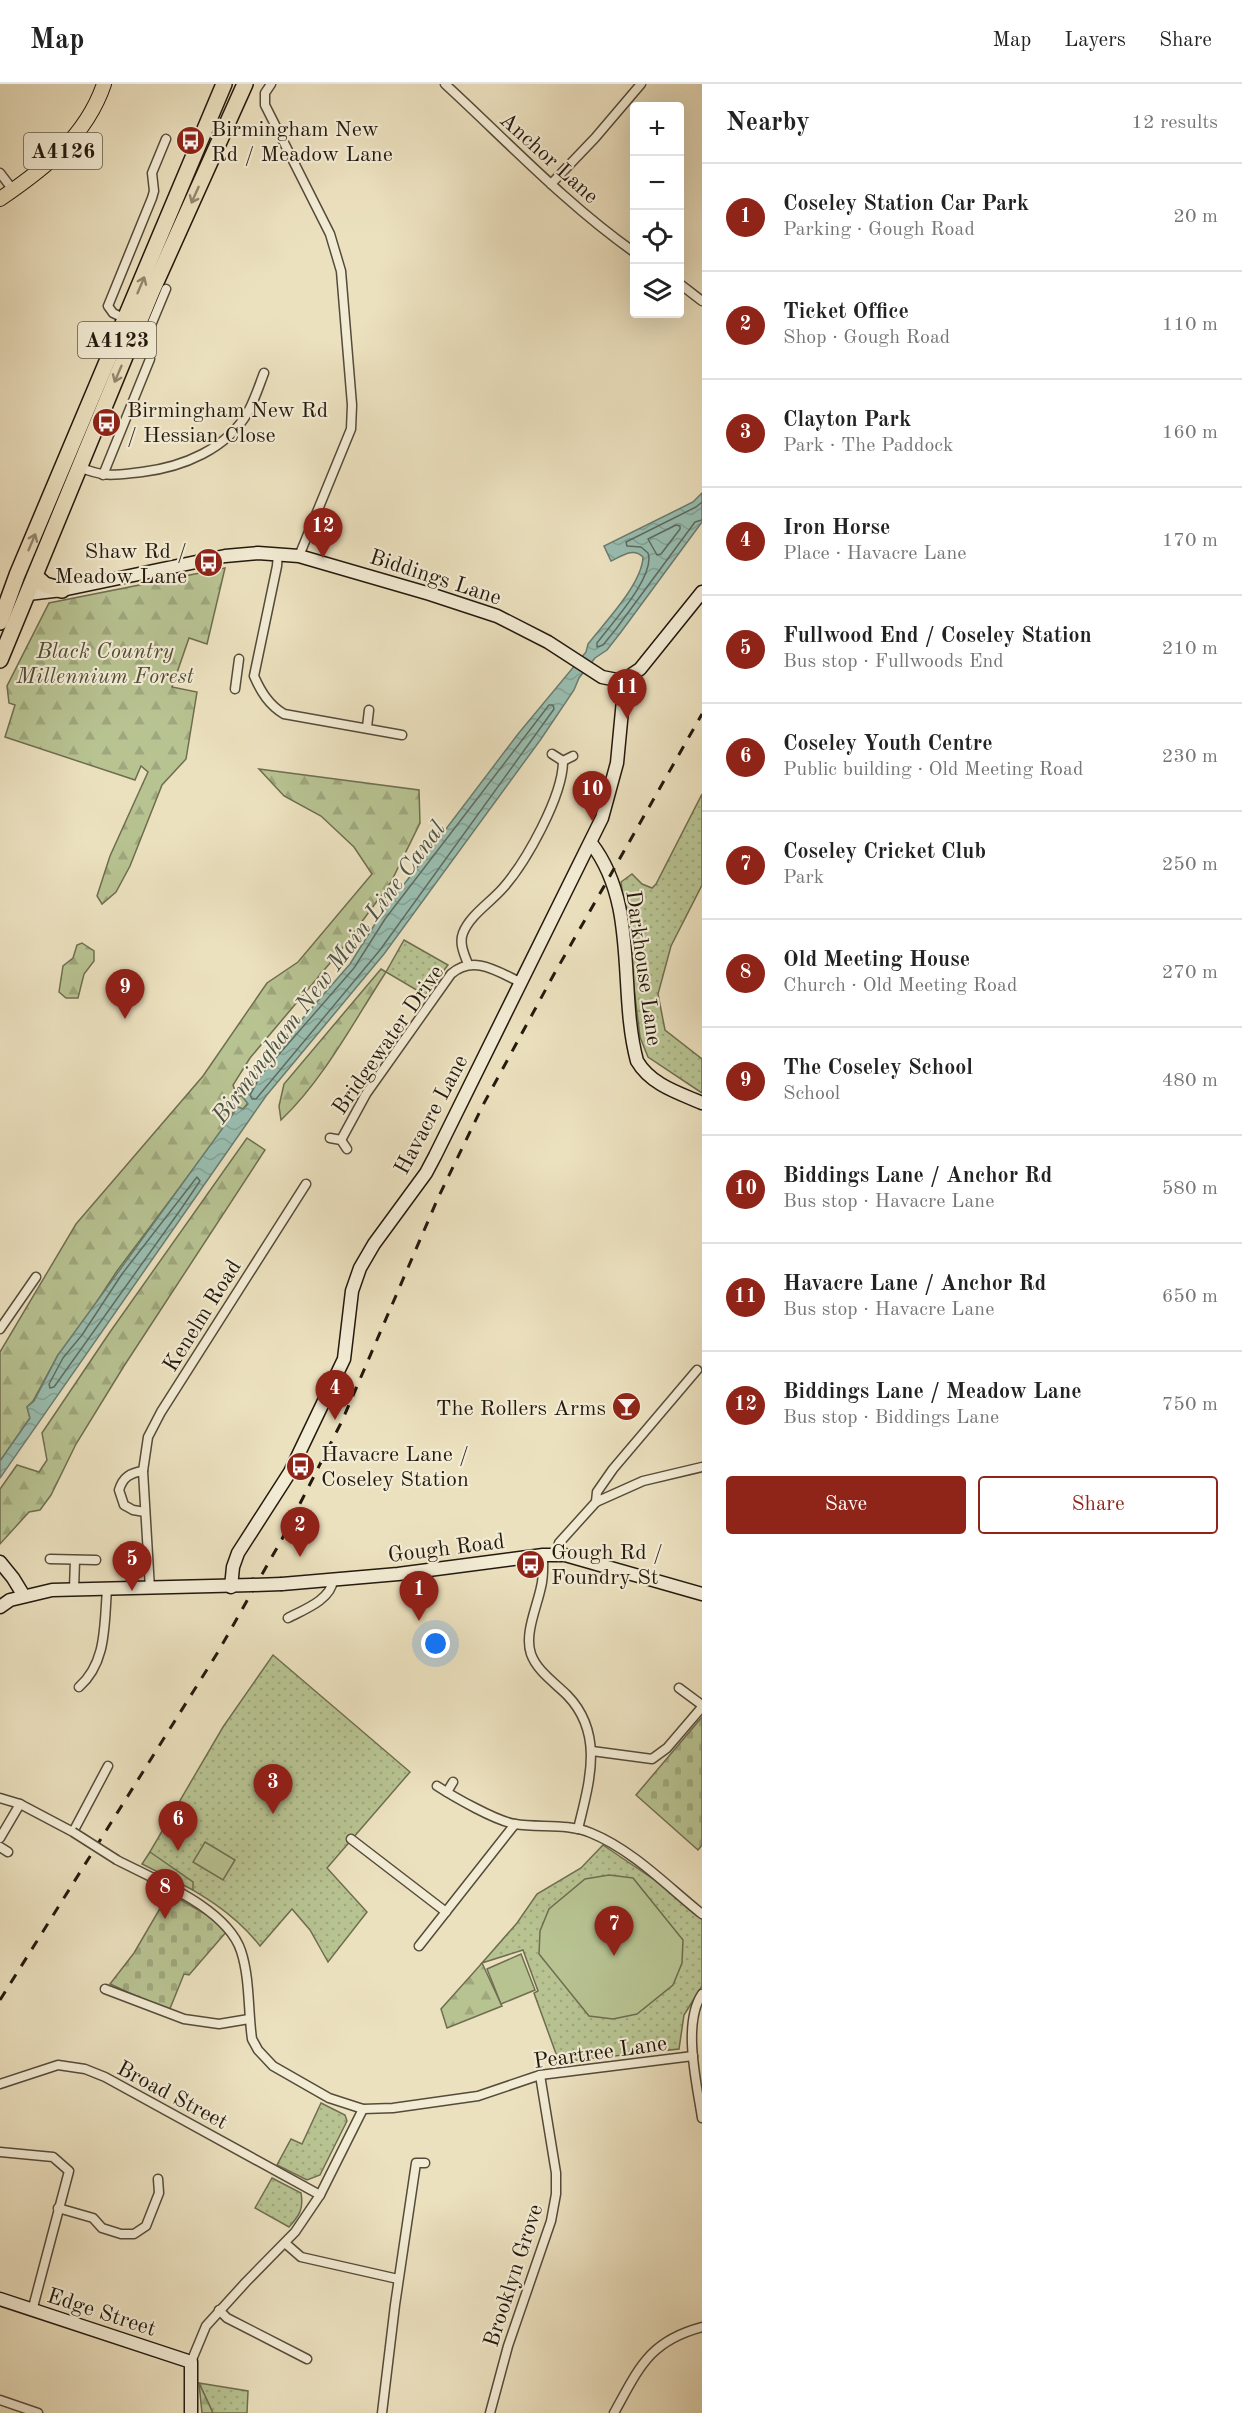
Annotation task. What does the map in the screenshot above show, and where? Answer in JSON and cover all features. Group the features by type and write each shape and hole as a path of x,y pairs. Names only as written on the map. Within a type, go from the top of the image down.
{"highway":[{"name":"A4123","path":"0,660 79,467 224,84"},
{"name":"A4123","path":"0,622 5,597 245,84"},
{"path":"35,576 45,585 62,590"}],"main road":[{"name":"A4126","path":"0,199 38,173 65,149 88,118 104,84"},
{"path":"5,597 28,594"}],"street":[{"name":"Anchor Lane","path":"445,84 551,184 630,249"},
{"path":"551,184 596,138 641,84"},
{"path":"270,85 265,93 265,105 330,234 341,271 352,405 351,429 299,556"},
{"path":"166,139 152,173 154,191 152,198 109,300 110,310 149,330 166,289"},
{"path":"0,173 13,190"},
{"path":"684,288 702,302"},
{"path":"103,475 150,359"},
{"path":"79,467 103,475 161,470 199,457 238,426 254,400 264,373"},
{"path":"278,553 254,676 261,692 284,714 402,735"},
{"name":"Biddings Lane","path":"28,594 62,590 225,556 278,553 299,556 497,616 575,658 610,680 626,679"},
{"path":"626,679 640,669 702,592"},
{"path":"235,689 239,659"},
{"path":"237,673 254,676"},
{"name":"Havacre Lane","path":"231,1587 232,1567 238,1553 290,1472 344,1359 352,1292 360,1268 374,1244 426,1173 591,843 606,805 617,763 626,679"},
{"path":"367,727 369,710"},
{"path":"552,754 563,761 573,756"},
{"name":"Bridgewater Drive","path":"468,964 462,948 464,931 473,918 505,886 524,859 558,789 563,761"},
{"name":"Darkhouse Lane","path":"591,843 609,872 621,920 637,1061 649,1076 660,1084 702,1103"},
{"name":"Bridgewater Drive","path":"341,1140 366,1094 456,969 468,964 483,965 522,983"},
{"name":"Bridgewater Drive","path":"330,1138 341,1140 347,1149"},
{"name":"Kenelm Road","path":"150,1589 143,1471 148,1437 161,1412 306,1184"},
{"path":"0,1329 3,1319 36,1277"},
{"path":"596,1502 597,1492 613,1469 697,1370"},
{"path":"557,1555 559,1543 596,1502 643,1481 702,1467"},
{"path":"143,1471 128,1475 119,1490 124,1505 133,1510 145,1512"},
{"path":"543,1555 542,1586 530,1636 530,1653 538,1667 578,1708 584,1718 592,1751 590,1779 578,1829"},
{"name":"Gough Road","path":"231,1587 333,1580 557,1555 580,1558 702,1594"},
{"path":"50,1559 96,1560"},
{"path":"74,1589 75,1560"},
{"path":"0,1562 24,1596"},
{"path":"288,1618 324,1597 332,1587 333,1580"},
{"path":"0,1607 10,1600 52,1590 231,1587"},
{"path":"79,1687 86,1681 97,1664 103,1647 107,1590"},
{"path":"592,1751 652,1759 667,1748 702,1706 679,1688"},
{"path":"73,1832 108,1766"},
{"path":"447,1792 453,1782"},
{"path":"437,1786 502,1820 515,1824 578,1829 607,1841 702,1914"},
{"name":"Peartree Lane","path":"0,1798 20,1804 73,1832 117,1860 210,1911 236,1938 244,1965 252,2039 258,2050 273,2066 329,2098 363,2109 393,2108 478,2096 540,2075 693,2056"},
{"path":"0,1838 20,1804"},
{"path":"419,1946 515,1824"},
{"path":"351,1839 446,1912"},
{"path":"105,1989 184,2019 219,2024 249,2019"},
{"path":"701,1996 694,2016 693,2056 702,2118"},
{"name":"Broad Street","path":"0,2084 58,2065 85,2069 105,2077 320,2194"},
{"name":"Brooklyn Grove","path":"490,2413 508,2346 551,2221 556,2194 556,2173 540,2075"},
{"path":"191,2413 191,2362 206,2326 296,2232 320,2194 363,2109"},
{"path":"0,2152 53,2157 69,2171 32,2311"},
{"path":"382,2413 398,2279 416,2163 425,2163"},
{"path":"58,2208 93,2217 102,2228 121,2234 134,2234 146,2226 159,2193 158,2179"},
{"path":"285,2242 301,2257 398,2279"},
{"name":"Edge Street","path":"0,2299 191,2362"},
{"path":"219,2310 227,2318 307,2359"},
{"path":"614,2413 640,2366 662,2344 672,2337 702,2327"},
{"path":"0,2400 38,2413"}],"green space":[{"name":"Black Country Millennium Forest","path":"225,568 207,644 189,638 172,687 197,692 186,759 162,785 130,866 116,892 102,904 97,896 110,856 148,772 141,766 135,780 5,737 15,705 9,703 7,686 49,603"},
{"path":"259,769 419,790 420,823 391,882 341,950 250,1058 233,1085 237,1096 242,1096 248,1103 243,1109 230,1114 225,1126 117,1271 77,1332 58,1355 33,1401 27,1407 30,1418 0,1461 0,1352 76,1224 203,1076 267,983 298,962 372,874 354,847 321,816 284,796"},
{"path":"702,794 702,885 671,946 658,994 665,1030 702,1059 702,1093 648,1057 640,1037 621,882 632,874 642,884 652,888 656,884"},
{"path":"404,940 448,965 425,995 386,972"},
{"path":"82,943 94,951 94,961 84,974 78,998 66,998 59,992 63,966 73,958 77,945"},
{"path":"381,969 386,972 338,1049 297,1104 281,1120 279,1106 284,1084"},
{"path":"247,1138 265,1150 124,1366 76,1444 51,1495 40,1510 29,1512 0,1544 0,1489 17,1465 39,1472 47,1460 42,1433"},
{"path":"273,1655 410,1772 327,1868 367,1912 328,1962 310,1930 292,1909 260,1946 248,1932 221,1909 144,1862 223,1727"},
{"path":"702,1717 702,1845 698,1850 636,1795"},
{"path":"205,1842 235,1860 223,1880 193,1862"},
{"path":"603,1845 668,1889 702,1918 702,1986 684,2015 679,2049 559,2062 534,1993 538,1991 523,1950 482,1963 517,1923 537,1894 581,1868"},
{"path":"150,1852 193,1882 193,1890 142,1864"},
{"path":"609,1875 633,1878 683,1940 682,1963 673,1985 637,2014 613,2019 589,2016 539,1954 540,1931 549,1909 585,1879"},
{"path":"169,1893 207,1915 227,1931 189,1975 184,1974 169,2011 110,1984 134,1953"},
{"path":"521,1954 535,1990 501,2004 487,1969"},
{"path":"482,1963 502,2006 447,2028 441,2009"},
{"path":"321,2103 345,2115 347,2121 320,2175 307,2180 277,2165 291,2139 302,2144"},
{"path":"272,2178 301,2193 300,2212 289,2227 255,2208"},
{"path":"199,2383 248,2391 247,2413 213,2413"},
{"path":"199,2383 213,2413 202,2413"}],"water":[{"path":"702,493 702,522 607,650 595,658 579,678 574,690 541,739 384,954 266,1096 0,1478 0,1461 30,1418 27,1407 34,1401 58,1355 238,1107 243,1109 248,1104 242,1096 256,1072 350,964 380,916 518,734 586,652 588,644 630,591 641,568 643,557 631,553 611,561 604,546 693,502"}],"railway":[{"path":"0,2000 218,1652 282,1539 342,1421 438,1198 483,1105 553,976 702,714"}],"place":[{"name":"Birmingham New Rd / Meadow Lane","path":"190,141"},
{"name":"Birmingham New Rd / Hessian Close","path":"106,422"},
{"name":"Biddings Lane / Meadow Lane","path":"323,558"},
{"name":"Shaw Rd / Meadow Lane","path":"208,563"},
{"name":"Havacre Lane / Anchor Rd","path":"627,719"},
{"name":"Biddings Lane / Anchor Rd","path":"592,821"},
{"name":"The Coseley School","path":"125,1019"},
{"name":"The Rollers Arms","path":"627,1407"},
{"name":"Iron Horse","path":"335,1420"},
{"name":"Havacre Lane / Coseley Station","path":"300,1466"},
{"name":"Ticket Office","path":"300,1557"},
{"name":"Gough Rd / Foundry St","path":"530,1564"},
{"name":"Fullwood End / Coseley Station","path":"132,1591"},
{"name":"Coseley Station Car Park","path":"419,1621"},
{"name":"Clayton Park","path":"273,1814"},
{"name":"Coseley Youth Centre","path":"178,1851"},
{"name":"Old Meeting House","path":"165,1919"},
{"name":"Coseley Cricket Club","path":"614,1956"}],"water label":[{"name":"Birmingham New Main Line Canal","path":"328,972"}]}
